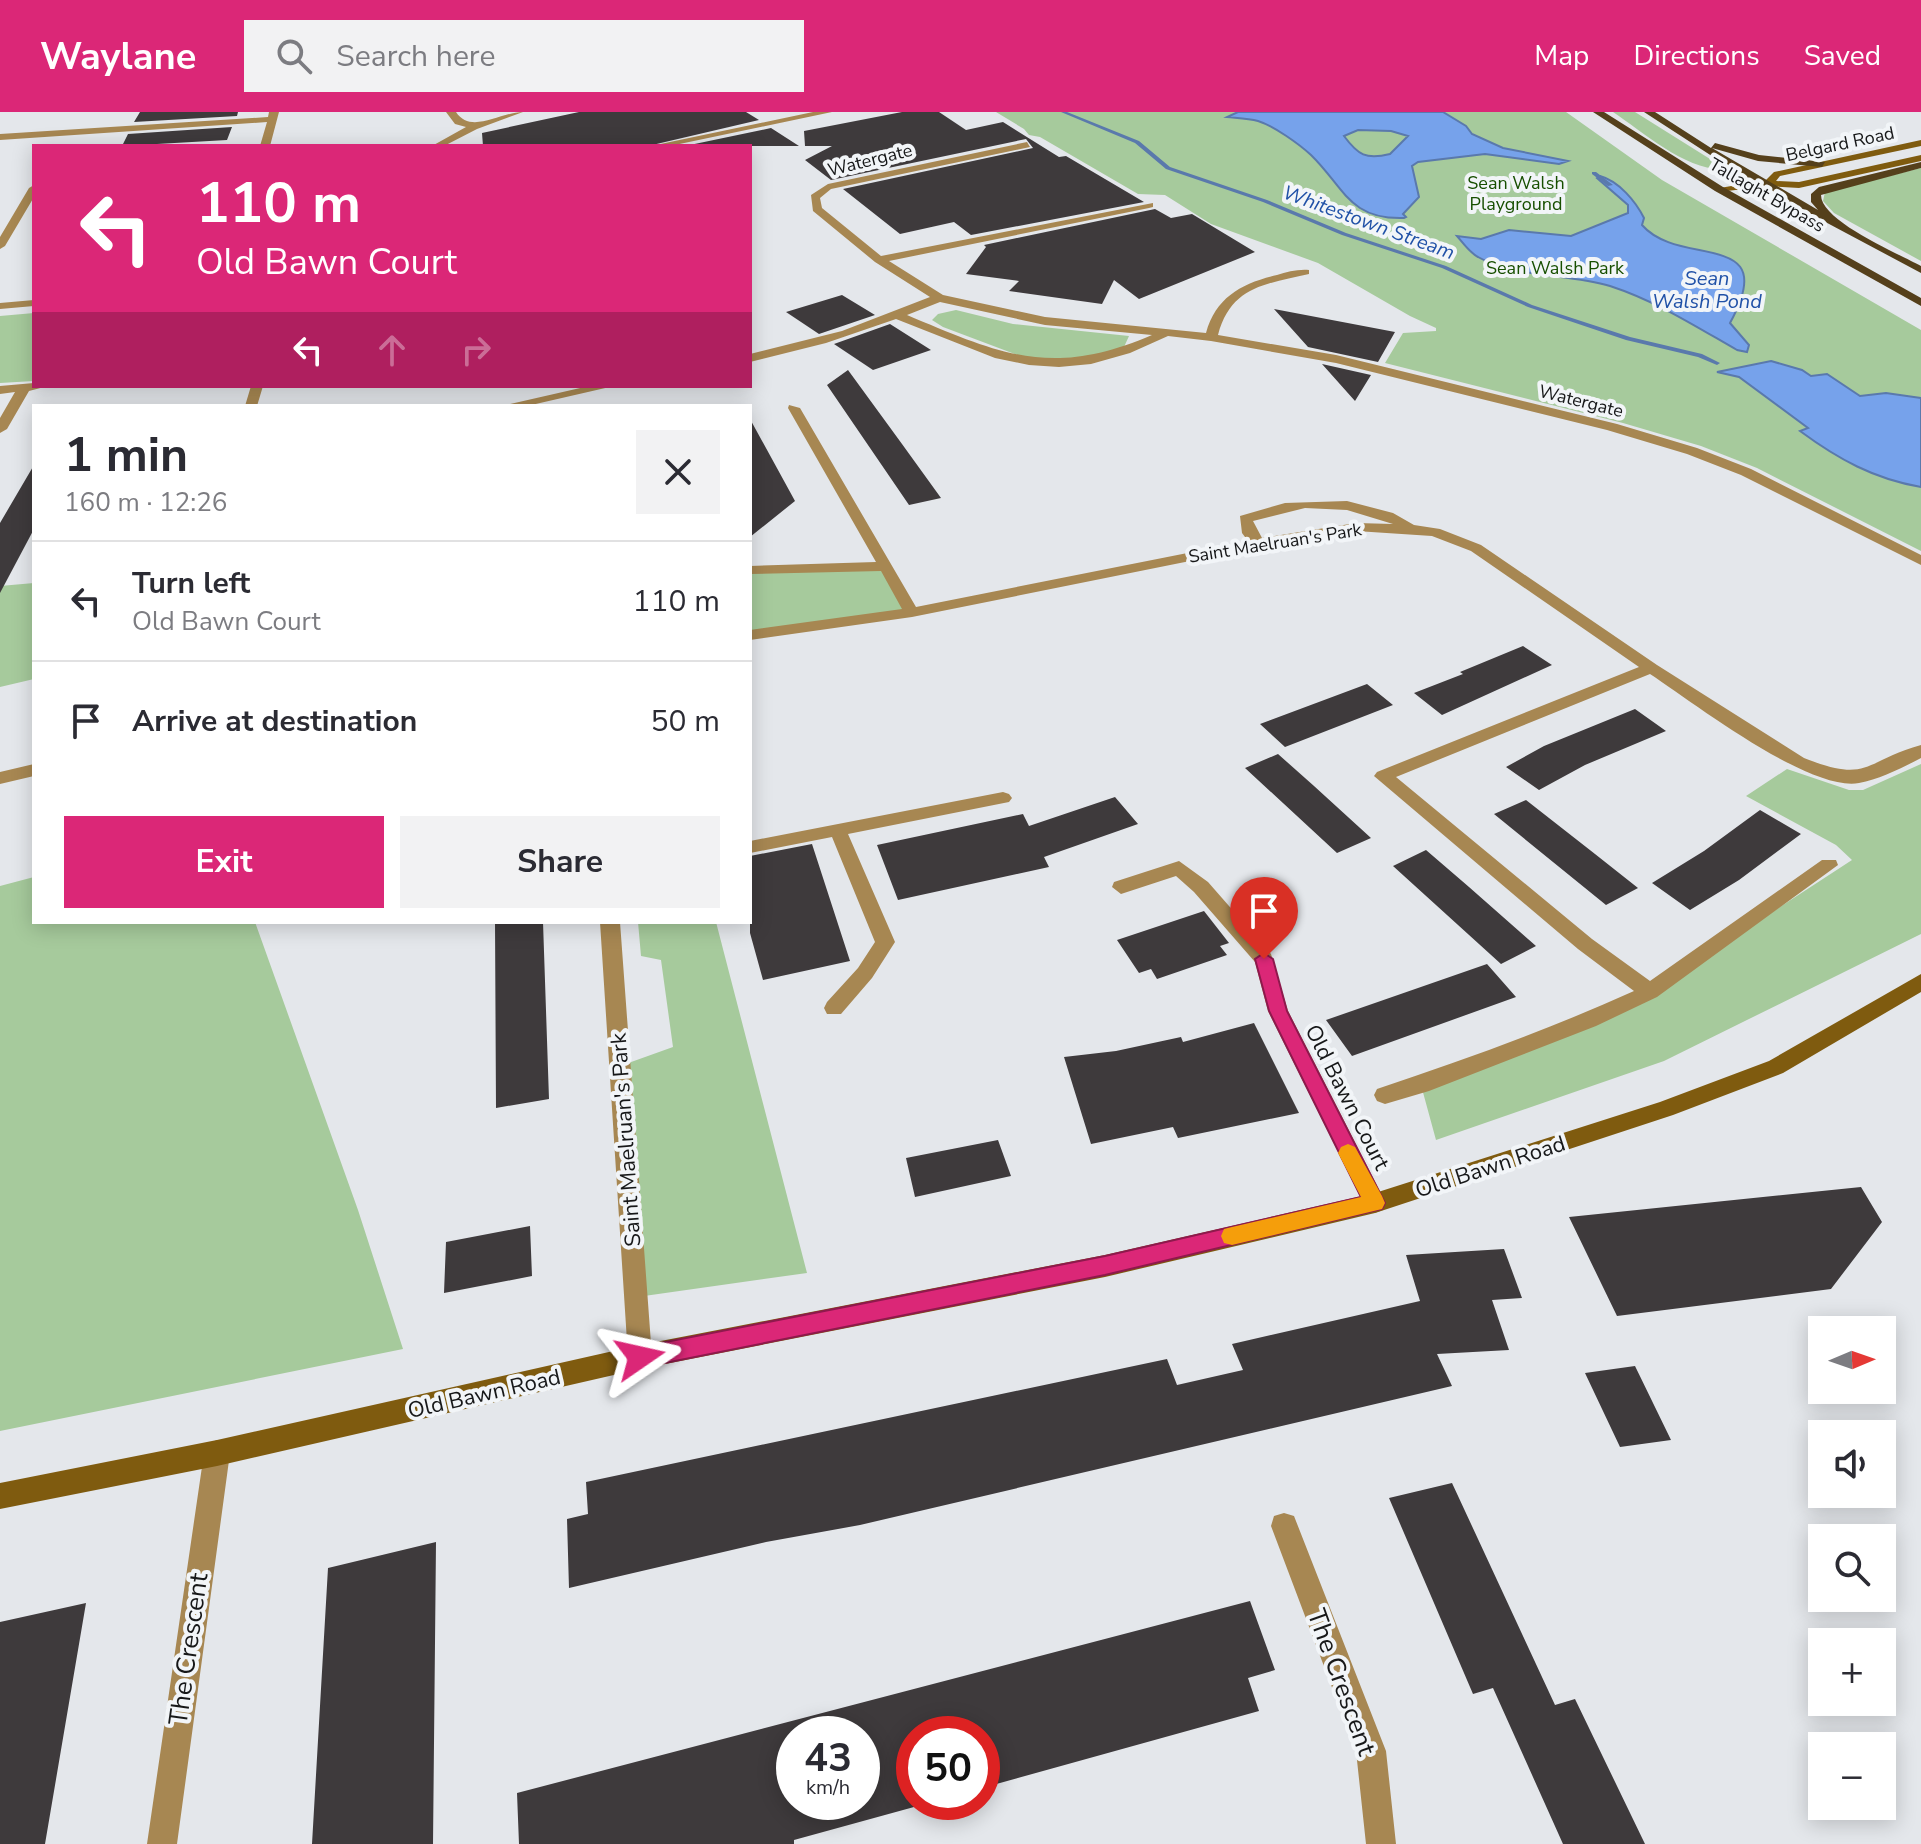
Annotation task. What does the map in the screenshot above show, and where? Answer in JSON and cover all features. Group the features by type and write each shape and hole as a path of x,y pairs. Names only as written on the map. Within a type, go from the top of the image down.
{"main road":[{"name":"Tallaght Bypass","path":"1598,112 1719,189 1921,303"},
{"name":"Tallaght Bypass","path":"1649,112 1765,184 1921,270"},
{"path":"1661,112 1732,153 1822,164"},
{"name":"Belgard Road","path":"1765,184 1777,174 1921,143"},
{"name":"Belgard Road","path":"1719,189 1765,184 1799,185 1921,158"},
{"path":"1835,221 1816,202 1816,194 1823,189 1921,165"},
{"name":"Old Bawn Road","path":"0,1496 217,1453 640,1357 1105,1266 1375,1203 1650,1114 1776,1067 1921,982"}],"street":[{"path":"451,112 458,122 474,127"},
{"path":"441,144 474,127 518,112"},
{"path":"665,144 827,112"},
{"path":"0,137 273,115 266,144"},
{"path":"95,130 101,119"},
{"name":"Watergate","path":"1027,145 828,187 815,197 817,209 879,260 939,298 1045,321 1211,337 1349,362 1671,444 1759,479 1921,561"},
{"path":"0,246 32,191"},
{"path":"879,260 1149,205"},
{"path":"1211,337 1214,322 1229,296 1261,281 1305,272"},
{"path":"752,358 783,352 898,316 939,298"},
{"path":"0,306 32,303"},
{"name":"Watergate","path":"898,316 988,351 1027,363 1051,366 1109,357 1165,333"},
{"path":"0,390 32,387"},
{"path":"0,429 24,388"},
{"path":"518,404 598,388"},
{"path":"794,408 912,612"},
{"path":"1258,543 1249,533 1245,519 1270,509 1319,502 1391,516 1415,529"},
{"name":"Saint Maelruan's Park","path":"752,635 912,612 1258,543 1356,527 1415,529 1435,532 1476,548 1651,668 1798,762 1828,774 1856,778 1921,751"},
{"path":"752,570 885,566"},
{"path":"1650,992 1585,944 1383,776 1651,668"},
{"path":"0,778 32,770"},
{"path":"752,847 1003,798"},
{"path":"834,1008 865,973 885,942 838,831"},
{"path":"1385,1095 1477,1063 1650,992 1829,865"},
{"name":"Old Bawn Court","path":"1121,887 1179,868 1201,887 1264,959 1278,1011 1375,1203"},
{"name":"Saint Maelruan's Park","path":"610,924 640,1357"},
{"name":"The Crescent","path":"162,1844 217,1453"},
{"name":"The Crescent","path":"1284,1526 1371,1751 1381,1844"}],"green space":[{"name":"Sean Walsh Park","path":"996,112 1566,112 1662,180 1921,330 1921,551 1757,468 1701,446 1623,423 1385,363 1403,333 1436,331 1436,328 1318,263 1211,224 1165,195 1138,194 1040,137 1029,135"},
{"path":"1613,112 1635,112 1726,169 1712,169 1682,158"},
{"path":"1921,168 1921,261 1834,213 1823,201 1825,192"},
{"path":"956,310 1013,324 1129,336 1124,347 1091,358 1031,360 932,320 938,314"},
{"path":"32,313 32,381 0,383 0,316"},
{"path":"885,566 912,612 752,638 752,570"},
{"path":"32,583 32,679 0,687 0,586"},
{"path":"1921,764 1921,934 1664,1061 1436,1140 1421,1085 1650,992 1852,860 1836,845 1746,796 1787,769 1849,790 1863,790"},
{"path":"32,878 32,924 256,924 358,1210 403,1349 0,1431 0,886"},
{"path":"638,924 717,924 807,1273 637,1297 620,1066 673,1047 661,960 641,956"}],"water":[{"path":"1238,112 1443,112 1466,126 1472,134 1503,148 1568,161 1559,164 1485,154 1418,162 1412,166 1419,197 1403,214 1406,217 1386,217 1371,214 1349,199 1311,155 1279,131 1258,121 1227,117","holes":["1358,130 1391,131 1408,136 1390,154 1382,156 1363,154 1344,136"]},
{"name":"Sean Walsh Pond","path":"1600,176 1614,182 1626,193 1644,218 1642,225 1659,238 1735,262 1744,274 1743,293 1730,323 1749,345 1747,352 1737,350 1659,307 1610,286 1493,264 1475,255 1457,236 1481,239 1509,230 1571,236 1628,213 1628,205 1597,178"},
{"name":"Sean Walsh Pond","path":"1771,361 1802,370 1811,376 1827,374 1860,396 1886,393 1921,398 1921,487 1888,479 1843,459 1800,431 1808,428 1739,377 1717,372"}],"building":[{"path":"140,112 238,112 237,116 134,122"},
{"path":"579,112 746,112 759,120 657,144 483,144 482,133"},
{"path":"902,112 939,112 966,130 1003,122 1059,157 1066,156 1144,202 971,235 954,222 900,234 843,189 1033,148 1026,139 831,180 805,160 832,146 805,146 804,131"},
{"path":"232,127 227,140 123,144 128,134"},
{"path":"771,128 799,146 752,144 695,144"},
{"path":"1155,209 1171,218 1192,214 1255,252 1139,299 1114,280 1102,304 1009,291 1019,281 966,274 986,247 984,245"},
{"path":"842,295 875,315 819,334 786,312"},
{"path":"1274,309 1395,332 1378,362 1308,347"},
{"path":"890,324 931,350 873,370 834,344"},
{"path":"1322,364 1371,375 1355,401"},
{"path":"848,370 941,498 909,505 827,385"},
{"path":"752,423 795,501 752,535"},
{"path":"32,468 32,533 0,593 0,523"},
{"path":"1523,646 1552,665 1442,715 1414,693 1463,674 1460,672"},
{"path":"1367,684 1393,705 1285,747 1260,724"},
{"path":"1635,709 1666,731 1585,765 1539,790 1506,767 1544,746"},
{"path":"1278,754 1371,838 1337,853 1245,768"},
{"path":"1115,797 1138,824 1044,857 1049,867 898,900 877,845 1023,814 1029,826"},
{"path":"1526,800 1638,888 1606,905 1494,814"},
{"path":"1760,810 1801,834 1739,880 1690,910 1652,883 1704,851"},
{"path":"812,844 850,961 763,980 750,933 752,856"},
{"path":"1426,850 1536,946 1501,964 1393,866"},
{"path":"1204,911 1229,943 1220,946 1227,955 1157,979 1151,969 1139,973 1117,940"},
{"path":"495,924 543,924 549,1099 496,1108"},
{"path":"1487,964 1516,997 1352,1056 1326,1020"},
{"path":"1254,1023 1299,1113 1178,1138 1173,1127 1091,1144 1064,1057 1116,1051 1181,1037 1183,1042"},
{"path":"998,1140 1011,1176 915,1197 906,1158"},
{"path":"1861,1187 1882,1222 1831,1289 1617,1316 1569,1217"},
{"path":"530,1226 532,1276 444,1293 446,1242"},
{"path":"1504,1249 1522,1298 1492,1300 1509,1350 1437,1354 1452,1386 860,1525 766,1542 569,1588 567,1519 588,1514 586,1482 1167,1359 1177,1385 1243,1370 1232,1344 1420,1301 1406,1255"},
{"path":"1635,1366 1671,1440 1620,1447 1585,1373"},
{"path":"1452,1483 1555,1705 1575,1699 1645,1844 1563,1844 1493,1688 1473,1694 1389,1498"},
{"path":"436,1542 433,1844 312,1844 328,1568"},
{"path":"1250,1601 1275,1670 1248,1678 1259,1711 1000,1783 1000,1716 896,1716 896,1812 880,1816 880,1716 811,1716"},
{"path":"86,1603 45,1844 0,1844 0,1622"},
{"path":"776,1725 776,1820 867,1820 794,1840 794,1844 519,1844 517,1793"}],"waterway":[{"name":"Whitestown Stream","path":"1063,112 1137,142 1168,168 1265,201 1344,234 1444,267 1530,306 1628,339 1700,355 1717,363"},
{"path":"1594,173 1610,185"}],"slow traffic":[{"path":"1232,1236 1375,1203 1348,1153"}],"route":[{"path":"640,1357 1105,1266 1375,1203 1278,1011 1264,959"}],"park label":[{"name":"Sean Walsh Playground","path":"1516,193"}]}
